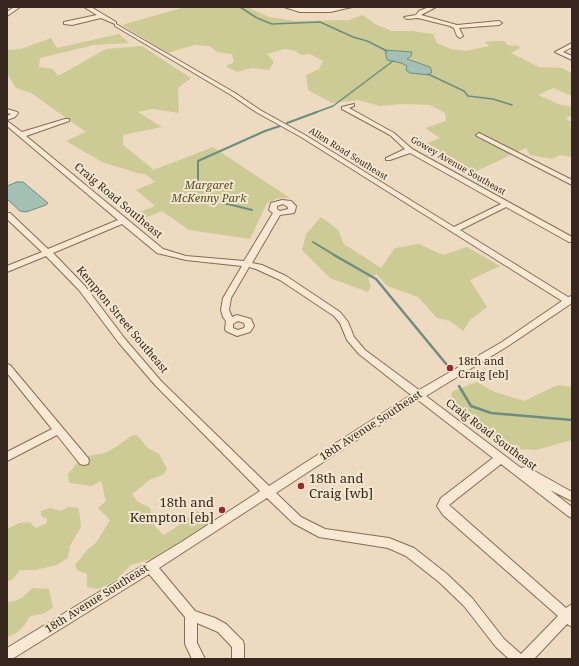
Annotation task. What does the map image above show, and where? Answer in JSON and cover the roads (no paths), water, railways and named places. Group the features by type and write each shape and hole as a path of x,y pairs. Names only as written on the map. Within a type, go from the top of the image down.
{"street":[{"path":"7,14 17,7"},
{"name":"Allen Road Southeast","path":"87,7 233,94 258,111 303,136 570,300"},
{"path":"287,7 300,10 330,10 349,7"},
{"path":"418,16 421,12 433,7"},
{"path":"66,23 101,16"},
{"path":"407,17 418,16 439,20 456,27 499,23"},
{"path":"456,27 460,36"},
{"path":"572,45 558,52 572,58"},
{"name":"Gowey Avenue Southeast","path":"352,105 344,108 392,134 410,150 572,240"},
{"path":"7,110 15,113 13,116 7,118"},
{"path":"22,136 67,120"},
{"name":"Craig Road Southeast","path":"7,123 154,247 168,254 186,258 246,264 259,267 283,278 337,314 344,322 350,338 355,345 572,513"},
{"path":"479,135 572,183"},
{"path":"388,159 410,150"},
{"path":"454,230 506,204"},
{"path":"231,321 227,317 225,310 227,298 277,213"},
{"name":"Kempton Street Southeast","path":"7,215 48,252 82,288 138,362 298,520 323,534 389,543 410,552 443,578 468,602 495,637 518,659"},
{"path":"7,269 123,221"},
{"name":"18th Avenue Southeast","path":"7,656 268,492 418,395 505,344 570,300"},
{"path":"9,372 84,461"},
{"path":"7,457 58,430"},
{"path":"501,458 445,501 444,506 447,512 570,616 525,659"},
{"path":"511,465 522,469 572,497"},
{"path":"150,566 191,615 211,622 222,628 238,645 238,659"},
{"path":"191,615 191,644 199,659"}],"waterway":[{"path":"240,7 257,18 272,24 320,22 353,37 367,41 387,51"},
{"path":"314,113 333,106 393,61"},
{"path":"428,74 464,91 468,96 493,99 512,105"},
{"path":"287,123 317,112"},
{"path":"252,210 224,203 198,186 198,161 265,131 280,126"},
{"path":"313,242 336,256"},
{"path":"334,255 376,279 447,365"},
{"path":"459,386 471,406 491,413 572,420"}],"place":[{"name":"18th and Craig [eb]","path":"450,368"},
{"name":"18th and Craig [wb]","path":"301,486"},
{"name":"18th and Kempton [eb]","path":"222,510"}],"park label":[{"name":"Margaret McKenny Park","path":"209,192"}]}
